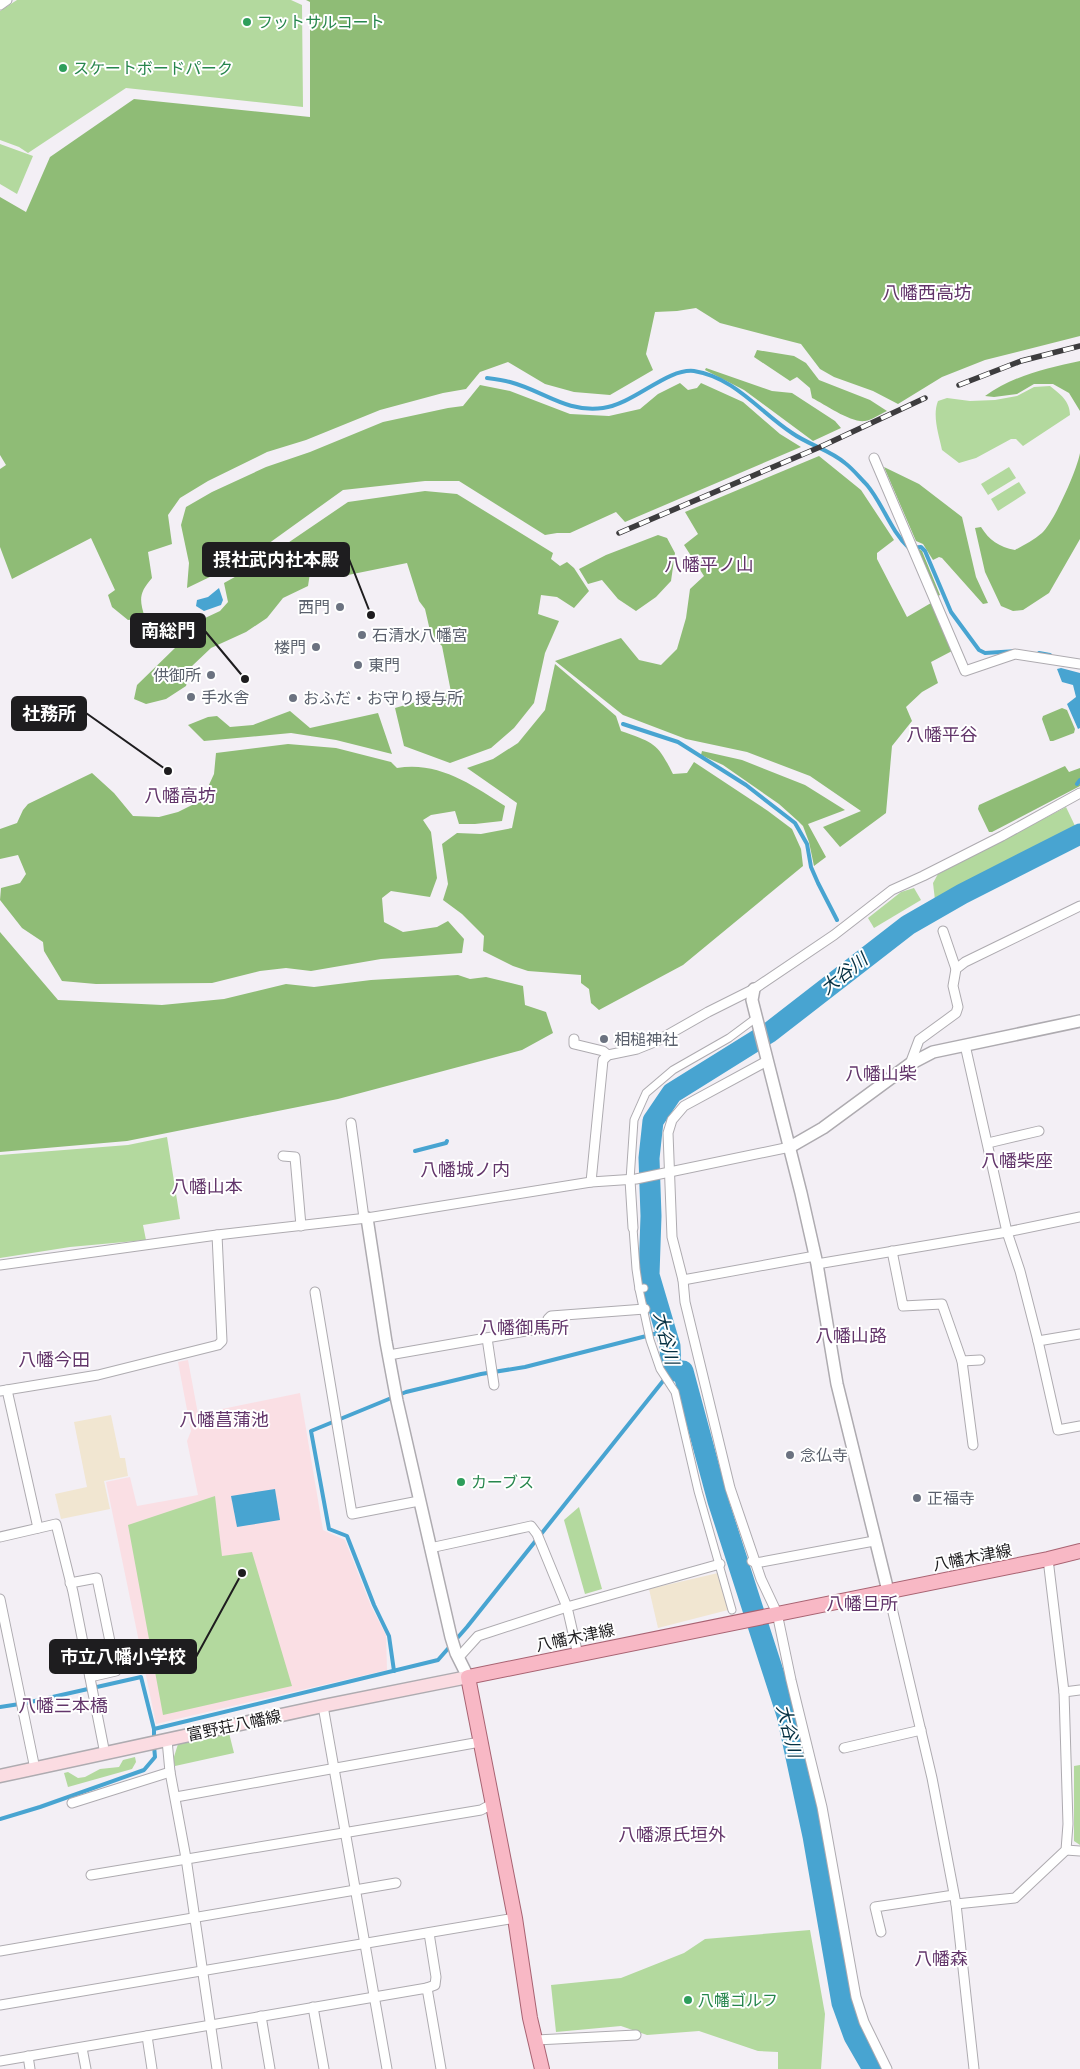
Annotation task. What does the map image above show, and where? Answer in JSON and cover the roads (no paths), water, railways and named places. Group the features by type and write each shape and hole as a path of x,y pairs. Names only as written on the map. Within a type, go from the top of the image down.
{"main road":[{"name":"八幡木津線","path":"468,1677 578,1655 734,1616 775,1614 1080,1551"},
{"name":"富野荘八幡線","path":"0,1776 323,1706 468,1677"},
{"path":"468,1677 542,2069"}],"street":[{"path":"0,5 7,0"},
{"path":"874,458 965,671 1014,654 1080,664"},
{"path":"591,1182 603,1060 608,1055 638,1048 657,1041 754,989 834,935 892,890 985,845 1080,793"},
{"path":"956,969 965,962 1080,906"},
{"path":"910,1064 919,1040 956,1013 958,1007 953,986 956,969 943,931"},
{"path":"754,989 752,1000 790,1147 816,1260 838,1384 874,1541 888,1591 921,1730 955,1900 974,2069"},
{"path":"734,1616 722,1566 698,1491 675,1392 660,1369 646,1324 642,1288 636,1269 633,1228 634,1120 646,1093 674,1070 757,1021"},
{"path":"0,1266 218,1235 365,1218 591,1182 633,1180 790,1147 823,1128 910,1064 933,1052 1080,1021"},
{"path":"574,1039 574,1044 603,1051 608,1055"},
{"path":"965,1045 1007,1232 1020,1271 1058,1430 1080,1426"},
{"path":"766,1059 684,1106 672,1120 668,1133 672,1237 683,1280 685,1302 730,1488 754,1562 775,1614 822,1807 856,1997 864,2022 887,2069"},
{"path":"351,1123 365,1218 397,1397 451,1637 468,1677"},
{"path":"988,1142 1039,1131"},
{"path":"283,1156 295,1156 300,1226"},
{"path":"683,1280 816,1260 892,1251 1007,1232 1080,1217"},
{"path":"38,1528 4,1390 98,1375 218,1344 222,1341 218,1235"},
{"path":"892,1251 903,1306 942,1304 962,1361 973,1445"},
{"path":"314,1292 352,1514 420,1501"},
{"path":"389,1355 549,1327 548,1319 550,1316 645,1309"},
{"path":"1038,1341 1080,1334"},
{"path":"487,1338 492,1377"},
{"path":"962,1361 980,1360"},
{"path":"0,1537 56,1524 94,1693 105,1754"},
{"path":"430,1548 531,1526 537,1534 568,1607 578,1655"},
{"path":"754,1562 874,1541"},
{"path":"881,1932 875,1907 955,1900 1014,1898 1066,1850 1068,1824 1064,1692 1048,1559"},
{"path":"458,1655 478,1636 568,1607 722,1566"},
{"path":"70,1583 97,1578 99,1587 116,1671 91,1679"},
{"path":"0,1599 21,1709 35,1769"},
{"path":"1064,1692 1080,1690"},
{"path":"323,1706 387,2069"},
{"path":"844,1748 921,1730"},
{"path":"167,1740 170,1772 186,1858 217,2069"},
{"path":"176,1797 480,1742"},
{"path":"72,1803 170,1772"},
{"path":"91,1875 481,1810 492,1804"},
{"path":"1066,1850 1080,1851"},
{"path":"0,1951 396,1883"},
{"path":"0,2005 514,1918"},
{"path":"0,2061 427,1988 435,1985 436,1977 429,1933"},
{"path":"427,1988 441,2069"},
{"path":"313,2007 324,2069"},
{"path":"261,2016 270,2069"},
{"path":"536,2040 636,2034"},
{"path":"147,2036 152,2069"},
{"path":"82,2048 86,2069"},
{"path":"28,2056 30,2069"}],"water":[{"path":"219,588 223,600 221,605 204,611 196,606 197,600 208,597"},
{"path":"1061,668 1080,673 1080,728 1078,729 1067,704 1076,697 1073,685 1062,682 1057,669"},
{"path":"275,1489 280,1520 237,1527 231,1496"}],"waterway":[{"path":"487,378 510,382 566,404 590,409 615,405 662,380 684,372 694,371 722,380 792,433 839,458 848,465 873,492 902,541 909,548 921,547 925,551 951,612 979,650 985,653 1017,651"},
{"path":"1039,653 1050,655"},
{"path":"623,724 678,742 746,785 795,823 807,844 811,867 837,920"},
{"path":"1077,784 1080,780"},
{"name":"大谷川","path":"873,2069 854,2036 842,2003 813,1836 787,1715 718,1501 683,1371 671,1371 670,1346 649,1275 651,1216 649,1158 653,1121 672,1093 770,1032 908,925 962,894 1080,834"},
{"path":"415,1151 446,1143 447,1141"},
{"path":"394,1671 389,1636 374,1605 347,1536 329,1529 311,1431 406,1392 481,1374 525,1367 666,1331"},
{"path":"154,1729 438,1660 467,1627 671,1371"},
{"path":"0,1707 141,1677 154,1729 154,1739"},
{"path":"0,1819 40,1807 144,1770 155,1757 154,1746"}],"railway":[{"path":"959,385 1021,361 1080,346"},
{"path":"619,533 820,447 925,398"}],"place":[{"name":"フットサルコート","path":"247,22"},
{"name":"スケートボードパーク","path":"63,68"},
{"name":"西門","path":"340,607"},
{"name":"摂社武内社本殿","path":"371,615"},
{"name":"石清水八幡宮","path":"362,635"},
{"name":"楼門","path":"316,647"},
{"name":"東門","path":"358,665"},
{"name":"供御所","path":"211,675"},
{"name":"南総門","path":"245,679"},
{"name":"手水舎","path":"191,697"},
{"name":"おふだ・お守り授与所","path":"293,698"},
{"name":"社務所","path":"168,771"},
{"name":"相槌神社","path":"604,1039"},
{"name":"念仏寺","path":"790,1455"},
{"name":"カーブス","path":"461,1482"},
{"name":"正福寺","path":"917,1498"},
{"name":"市立八幡小学校","path":"242,1573"},
{"name":"八幡ゴルフ","path":"688,2000"}],"district":[{"name":"八幡西高坊","path":"927,293"},
{"name":"八幡平ノ山","path":"709,565"},
{"name":"八幡平谷","path":"942,735"},
{"name":"八幡高坊","path":"180,796"},
{"name":"八幡山柴","path":"881,1074"},
{"name":"八幡柴座","path":"1017,1161"},
{"name":"八幡城ノ内","path":"465,1170"},
{"name":"八幡山本","path":"207,1187"},
{"name":"八幡御馬所","path":"524,1328"},
{"name":"八幡山路","path":"851,1336"},
{"name":"八幡今田","path":"54,1360"},
{"name":"八幡菖蒲池","path":"224,1420"},
{"name":"八幡旦所","path":"862,1604"},
{"name":"八幡三本橋","path":"63,1706"},
{"name":"八幡源氏垣外","path":"672,1835"},
{"name":"八幡森","path":"941,1959"}]}
